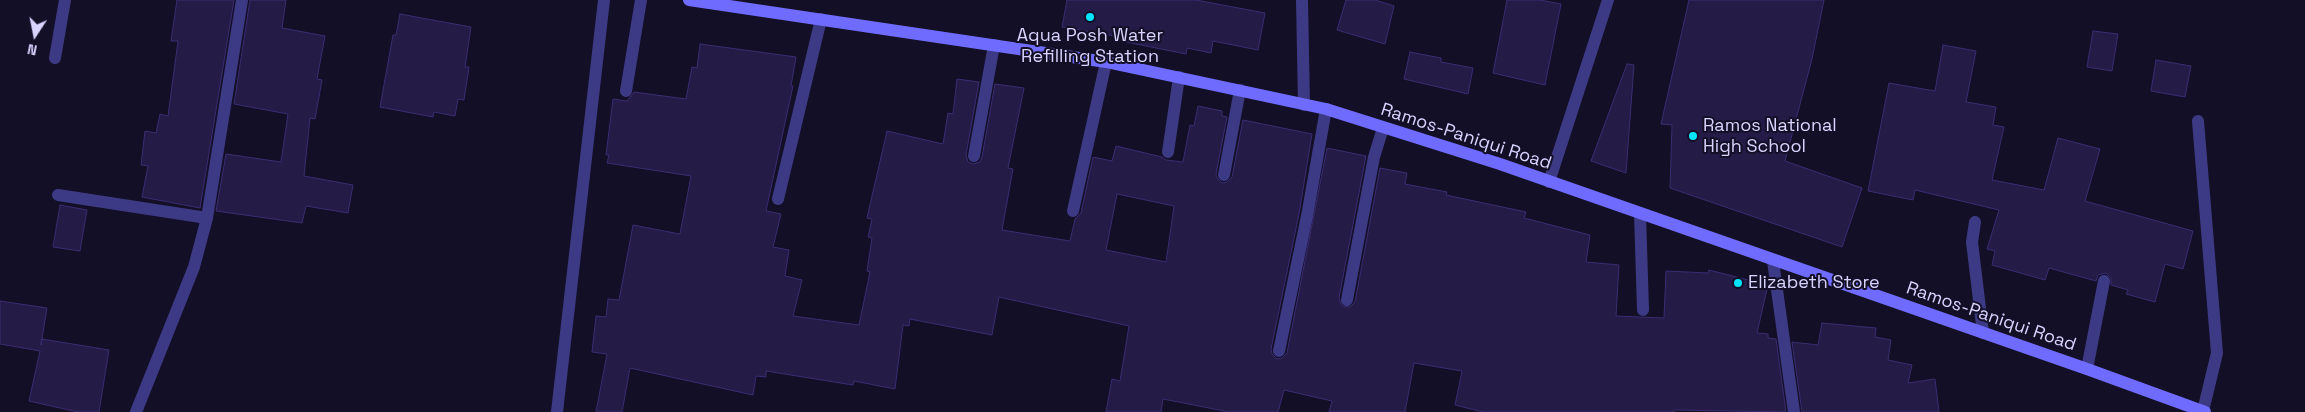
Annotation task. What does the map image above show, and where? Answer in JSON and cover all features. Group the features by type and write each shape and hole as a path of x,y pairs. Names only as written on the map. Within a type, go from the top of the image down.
{"main road":[{"name":"Ramos-Paniqui Road","path":"689,0 1106,62 1326,109 1549,182 2087,369 2204,412"}],"street":[{"path":"55,58 65,0"},
{"path":"136,412 194,267 207,218 242,0"},
{"path":"556,412 604,0"},
{"path":"626,91 641,0"},
{"path":"1302,0 1304,105"},
{"path":"1549,182 1608,0"},
{"path":"778,200 821,19"},
{"path":"974,156 994,45"},
{"path":"1073,212 1106,62"},
{"path":"1168,152 1179,77"},
{"path":"1224,175 1240,90"},
{"path":"1279,351 1307,216 1326,109"},
{"path":"2198,121 2217,353 2204,412"},
{"path":"1347,300 1374,157 1383,128"},
{"path":"58,195 207,218"},
{"path":"1640,214 1642,310"},
{"path":"1975,222 1972,242 1983,333"},
{"path":"1773,261 1794,412"},
{"path":"2087,369 2104,280"}],"building":[{"path":"177,0 234,0 200,208 142,197 148,166 141,165 145,131 156,133 160,114 168,116 178,41 171,41"},
{"path":"250,0 286,0 282,28 325,36 317,79 322,80 315,119 310,118 304,176 353,185 348,213 306,206 302,223 216,211 226,154 281,162 288,114 234,104"},
{"path":"1067,0 1196,0 1265,13 1258,50 1213,41 1211,53 1187,48 1186,54 1126,42 1126,38 1062,27"},
{"path":"1346,0 1375,0 1394,6 1385,44 1337,30"},
{"path":"1507,0 1540,0 1561,4 1545,85 1493,73"},
{"path":"1689,0 1824,0 1812,59 1785,161 1862,188 1842,247 1670,188 1672,125 1661,124"},
{"path":"400,14 471,27 465,67 469,67 464,100 458,99 455,116 434,112 433,117 380,107 393,35 396,35"},
{"path":"2093,31 2118,34 2112,71 2087,67"},
{"path":"700,44 796,57 791,86 793,86 766,211 781,214 773,247 789,250 785,276 802,280 793,316 859,325 870,272 867,271 872,238 868,237 872,219 867,218 887,131 943,144 948,113 953,114 957,79 979,82 966,155 968,162 973,164 980,162 982,157 995,84 1024,88 1008,168 1013,169 1002,230 1070,241 1075,219 1081,213 1093,157 1112,161 1116,146 1162,157 1166,160 1183,162 1190,125 1194,126 1198,106 1222,111 1222,116 1227,117 1216,174 1222,183 1227,182 1232,177 1243,120 1312,134 1299,214 1271,349 1272,354 1277,359 1282,358 1287,353 1327,148 1366,156 1339,298 1342,306 1350,307 1355,302 1380,168 1407,173 1405,184 1447,192 1446,195 1526,212 1524,218 1590,235 1586,262 1619,265 1616,316 1664,318 1666,271 1708,273 1709,270 1768,285 1757,333 1768,334 1768,338 1776,339 1786,412 1674,410 1674,412 1483,412 1455,405 1462,371 1414,363 1405,412 1329,412 1332,401 1284,390 1278,412 1229,412 1163,399 1161,412 1106,412 1112,379 1120,381 1129,326 999,297 992,335 910,319 909,326 903,325 895,389 854,381 853,385 766,371 766,377 756,376 753,395 630,368 622,412 596,412 607,354 592,352 596,316 606,317 608,299 619,300 633,225 680,234 691,176 607,163 609,155 606,155 613,99 627,101 634,92 686,99 692,67 697,68","holes":["1117,194 1174,206 1166,262 1106,250"]},
{"path":"1943,45 1976,51 1966,102 1996,107 1993,125 2004,127 1992,180 2044,190 2058,138 2100,149 2085,201 2193,231 2183,269 2165,264 2155,302 2126,294 2128,290 2111,285 2111,278 2106,273 2098,275 2096,281 2049,268 2045,280 1992,265 1995,251 1987,249 1999,210 1915,190 1913,200 1868,191 1889,83 1935,91"},
{"path":"1410,52 1441,58 1441,62 1473,68 1468,94 1404,79"},
{"path":"2156,60 2191,66 2185,97 2151,91"},
{"path":"1627,64 1634,65 1626,173 1591,161"},
{"path":"60,205 87,210 80,251 53,247"},
{"path":"0,301 47,308 41,345 42,339 109,350 99,412 78,412 29,401 40,351 0,344"},
{"path":"1822,323 1876,328 1875,337 1891,340 1888,360 1912,365 1908,383 1935,379 1939,412 1802,412 1792,342 1818,345"}],"place":[{"name":"Aqua Posh Water Refilling Station","path":"1090,17"},
{"name":"Ramos National High School","path":"1693,136"},
{"name":"Elizabeth Store","path":"1738,283"}]}
